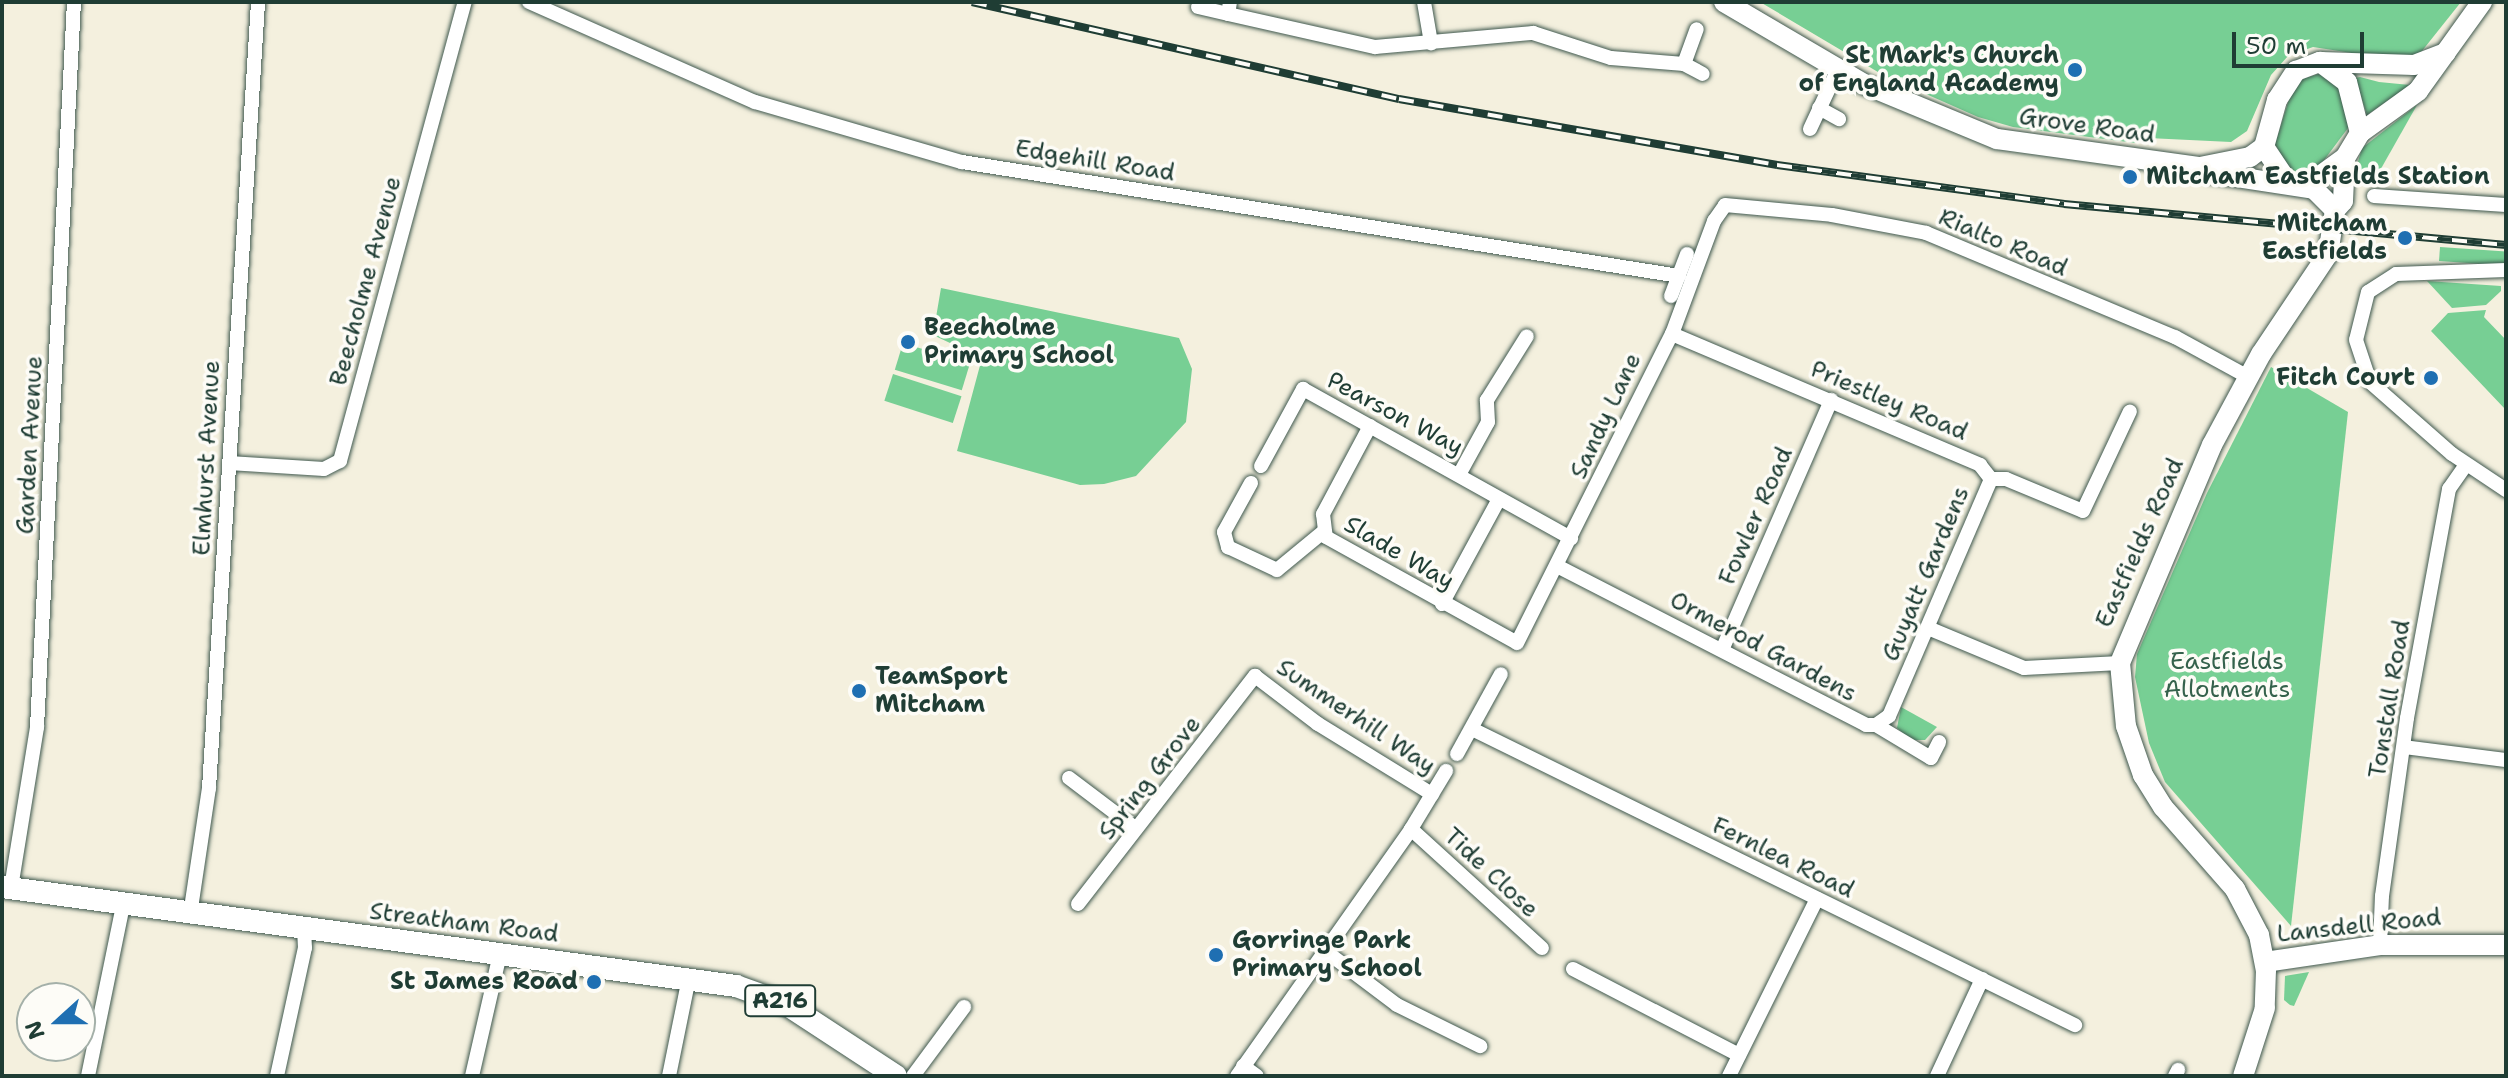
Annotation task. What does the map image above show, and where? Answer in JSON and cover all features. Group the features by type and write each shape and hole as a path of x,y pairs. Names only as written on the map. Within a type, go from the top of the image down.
{"main road":[{"name":"Streatham Road","path":"6,887 304,931 689,978 777,1000 898,1075"}],"street":[{"name":"Garden Avenue","path":"6,887 37,727 74,2"},
{"name":"Elmhurst Avenue","path":"190,915 209,788 258,2"},
{"name":"Beecholme Avenue","path":"229,463 324,469 340,461 465,2"},
{"name":"Edgehill Road","path":"529,2 768,107 962,162 1679,276"},
{"path":"1424,2 1431,43"},
{"name":"Grove Road","path":"1724,2 1838,69 1925,113 1997,139 2200,167 2250,157 2264,147"},
{"path":"2314,189 2317,178 2345,158 2360,133 2418,91 2482,2"},
{"path":"1198,7 1229,8 1375,47 1533,33 1611,58 1684,64 1703,74"},
{"path":"1684,64 1697,29"},
{"path":"2345,158 2343,201 2335,210 2314,189 2289,184 2264,147 2282,88 2296,71 2320,62 2414,65 2446,53"},
{"path":"2320,62 2347,82 2360,133"},
{"path":"1810,129 1838,69"},
{"path":"1819,108 1839,119"},
{"name":"Grove Road","path":"2200,167 2211,173 2289,184"},
{"path":"2374,196 2506,205"},
{"name":"Sandy Lane","path":"1517,643 1672,334 1695,254 1718,210 1725,205"},
{"name":"Rialto Road","path":"1725,205 1832,215 1926,233 2175,337 2248,377"},
{"name":"Eastfields Road","path":"2265,962 2240,897 2163,807 2143,775 2126,726 2120,663 2191,489 2248,377 2325,261 2334,232 2335,210"},
{"path":"1671,296 1679,276 1695,254"},
{"path":"2506,270 2396,274 2368,292 2356,325 2357,351 2370,382 2466,465 2506,490"},
{"name":"Priestley Road","path":"1672,334 1980,465 1991,479 2006,479 2083,511 2130,411"},
{"path":"1460,473 1488,422 1487,400 1527,336"},
{"name":"Pearson Way","path":"1261,466 1303,389 1460,473 1499,499 1571,538"},
{"name":"Fowler Road","path":"1722,650 1831,400"},
{"name":"Slade Way","path":"1370,426 1323,514 1323,532 1331,543 1517,643"},
{"name":"Tonstall Road","path":"2380,945 2380,906 2404,747 2449,489 2466,465"},
{"name":"Guyatt Gardens","path":"1876,725 1889,716 1991,479"},
{"path":"1251,483 1224,532 1228,547 1277,570 1323,532"},
{"path":"1442,604 1499,499"},
{"name":"Ormerod Gardens","path":"1557,566 1866,725 1876,725 1931,758 1939,742"},
{"path":"1928,628 2024,668 2120,663"},
{"path":"1457,754 1501,674"},
{"name":"Summerhill Way","path":"1255,676 1318,724 1432,794"},
{"name":"Spring Grove","path":"1078,904 1255,676"},
{"name":"Fernlea Road","path":"1472,729 2075,1025"},
{"path":"2404,747 2506,760"},
{"path":"1257,1076 1240,1071 1411,829 1446,771"},
{"path":"1069,778 1135,828"},
{"name":"Tide Close","path":"1411,829 1542,948"},
{"path":"1729,1076 1817,899"},
{"path":"88,1076 123,905"},
{"path":"277,1076 305,948 304,931"},
{"name":"Lansdell Road","path":"2265,962 2380,945 2506,945"},
{"path":"1324,950 1397,1005 1480,1046"},
{"path":"472,1076 500,954"},
{"path":"2243,1076 2263,1020 2265,962"},
{"path":"1573,969 1739,1055"},
{"path":"669,1076 689,978"},
{"path":"1937,1076 1982,979"},
{"path":"898,1075 964,1007"}],"green space":[{"name":"St Mark's Church of England Academy","path":"1760,2 2461,2 2418,56 2391,59 2313,47 2288,56 2271,75 2247,131 2231,142 2148,138 2135,143 2013,127 1978,117 1883,75"},
{"path":"2319,74 2338,81 2351,124 2316,171 2299,175 2292,173 2275,144 2292,90 2302,79"},
{"path":"2355,78 2410,85 2367,115"},
{"path":"2417,105 2374,181 2364,181 2357,165 2362,148"},
{"path":"2440,247 2506,252 2505,266 2439,261"},
{"path":"2427,281 2501,286 2501,291 2486,305 2452,308"},
{"path":"941,288 1179,338 1192,369 1186,422 1136,476 1104,484 1080,485 957,451 982,358 933,335"},
{"path":"2486,310 2484,317 2506,340 2505,409 2431,331 2448,313"},
{"path":"903,343 970,363 962,390 895,370"},
{"name":"Eastfields Allotments","path":"2271,367 2348,412 2291,926 2165,782 2149,743 2135,677 2137,654 2207,493"},
{"path":"893,374 961,396 953,423 884,401"},
{"path":"1901,707 1937,727 1925,740 1911,740 1897,728"},
{"path":"2309,972 2294,1006 2290,1005 2284,1000 2285,976"}],"railway":[{"path":"972,2 1399,99 1777,165 2064,204 2506,245"}],"place":[{"name":"St Mark's Church of England Academy","path":"2075,70"},
{"name":"Mitcham Eastfields Station","path":"2130,177"},
{"name":"Mitcham Eastfields","path":"2405,238"},
{"name":"Beecholme Primary School","path":"908,342"},
{"name":"Fitch Court","path":"2431,378"},
{"name":"TeamSport Mitcham","path":"859,691"},
{"name":"Gorringe Park Primary School","path":"1216,955"},
{"name":"St James Road","path":"594,982"}]}
